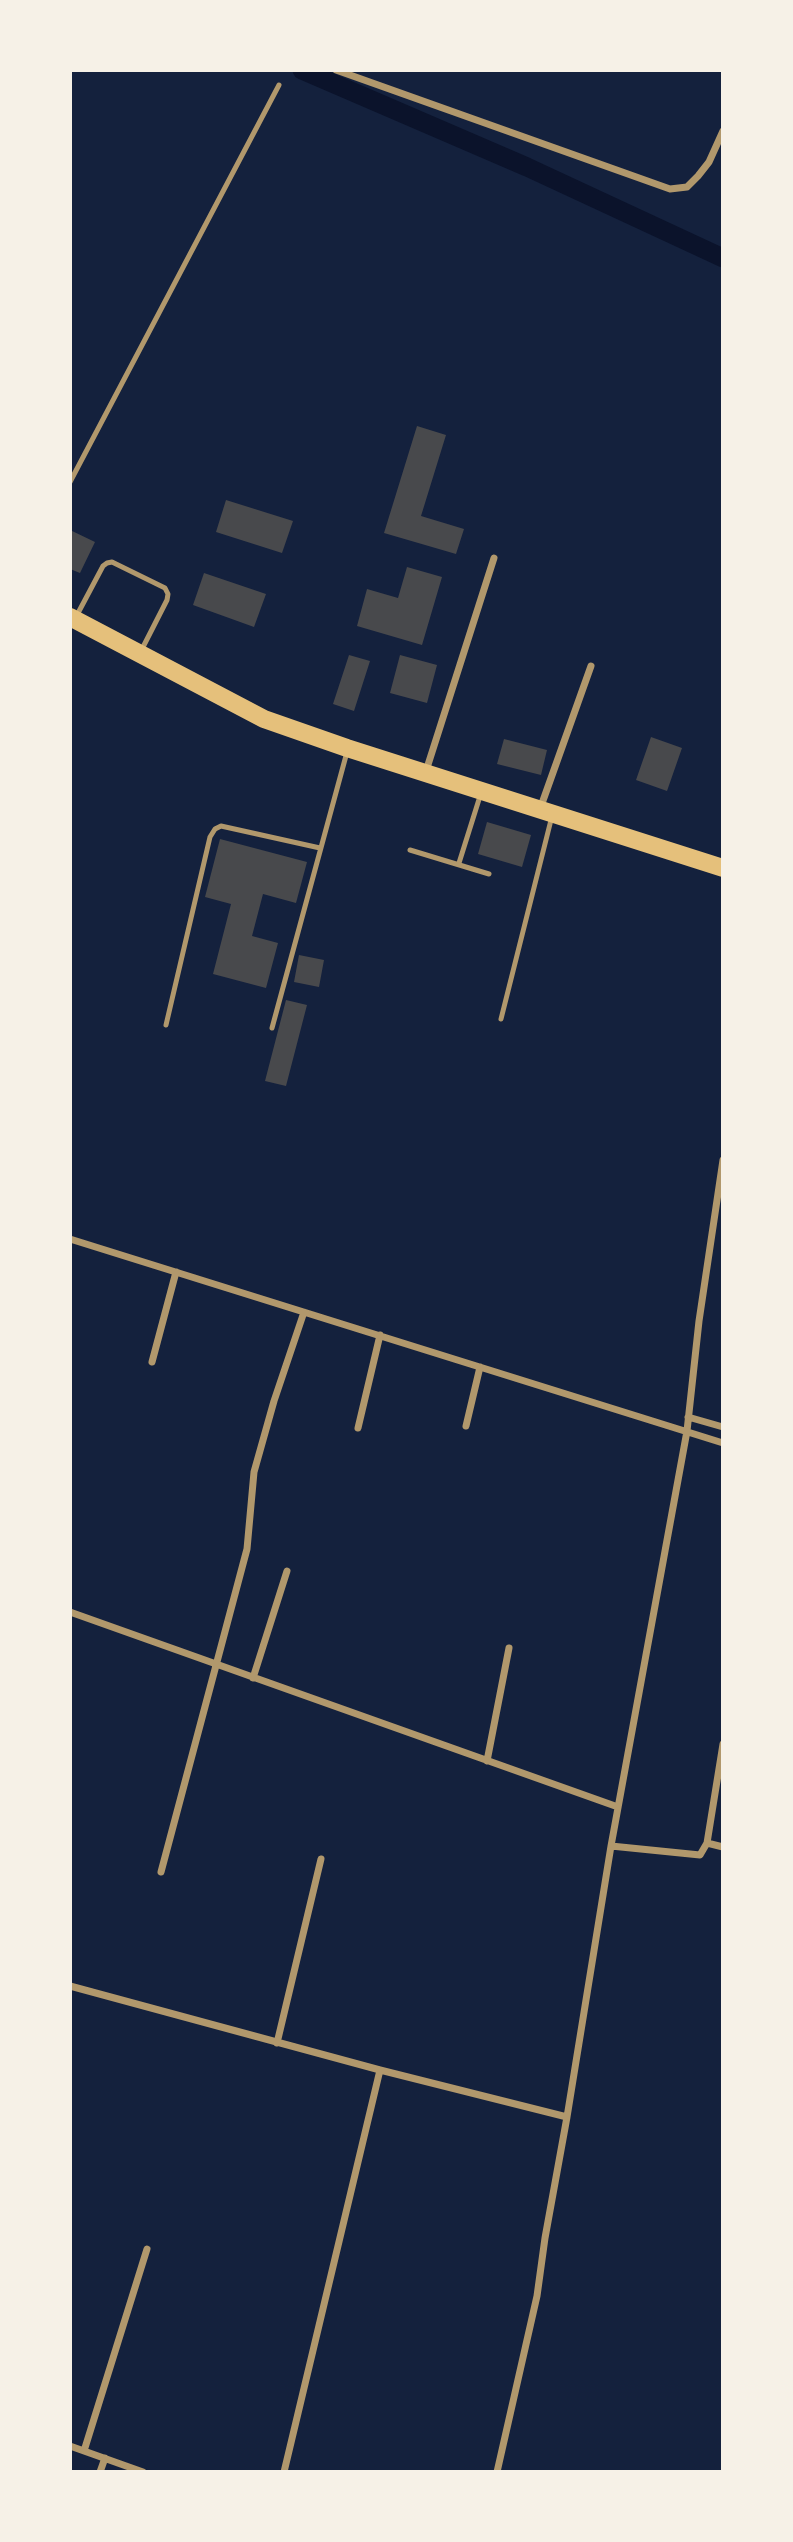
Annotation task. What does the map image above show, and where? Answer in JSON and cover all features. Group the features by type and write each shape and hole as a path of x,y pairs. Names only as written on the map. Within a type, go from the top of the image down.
{"main road":[{"path":"72,618 264,719 723,868"}],"street":[{"path":"336,70 670,189 687,187 696,178 719,150 723,131"},
{"path":"425,772 494,558"},
{"path":"546,811 591,666"},
{"path":"497,2472 537,2296 611,1846 687,1432 723,1160"},
{"path":"70,1239 723,1443"},
{"path":"152,1362 176,1272"},
{"path":"160,1872 247,1549 254,1472 304,1312"},
{"path":"358,1429 380,1335"},
{"path":"466,1426 480,1367"},
{"path":"688,1417 723,1427"},
{"path":"253,1678 286,1571"},
{"path":"70,1612 618,1807"},
{"path":"487,1761 509,1648"},
{"path":"611,1846 700,1855 707,1843 723,1744"},
{"path":"707,1843 723,1847"},
{"path":"276,2043 321,1859"},
{"path":"70,1986 276,2043 567,2117"},
{"path":"284,2472 380,2070"},
{"path":"84,2451 147,2249"},
{"path":"70,2446 143,2472"},
{"path":"100,2472 105,2458"}],"lane":[{"path":"70,482 279,85"},
{"path":"72,618 107,563 112,562 165,588 169,594 167,600 139,654"},
{"path":"272,1028 347,748"},
{"path":"459,863 482,790"},
{"path":"501,1019 546,811"},
{"path":"166,1025 210,837 215,829 221,827 320,848"},
{"path":"410,850 489,874"}],"building":[{"path":"417,426 446,435 421,516 464,529 456,554 384,533"},
{"path":"226,500 293,521 282,553 216,532"},
{"path":"70,530 95,542 80,573 70,569"},
{"path":"407,567 442,577 422,645 357,626 367,589 398,598"},
{"path":"204,573 266,594 254,627 193,605"},
{"path":"349,655 370,661 354,711 333,704"},
{"path":"400,655 437,665 427,703 390,693"},
{"path":"651,737 682,748 667,791 636,780"},
{"path":"504,739 547,750 541,775 497,764"},
{"path":"487,822 531,835 522,867 478,854"},
{"path":"220,839 307,862 296,903 263,894 252,936 278,943 266,988 213,974 231,904 205,897"},
{"path":"299,955 324,960 319,987 294,982"},
{"path":"286,1000 307,1005 286,1086 265,1081"}],"waterway":[{"path":"302,70 527,167 723,258"}]}
